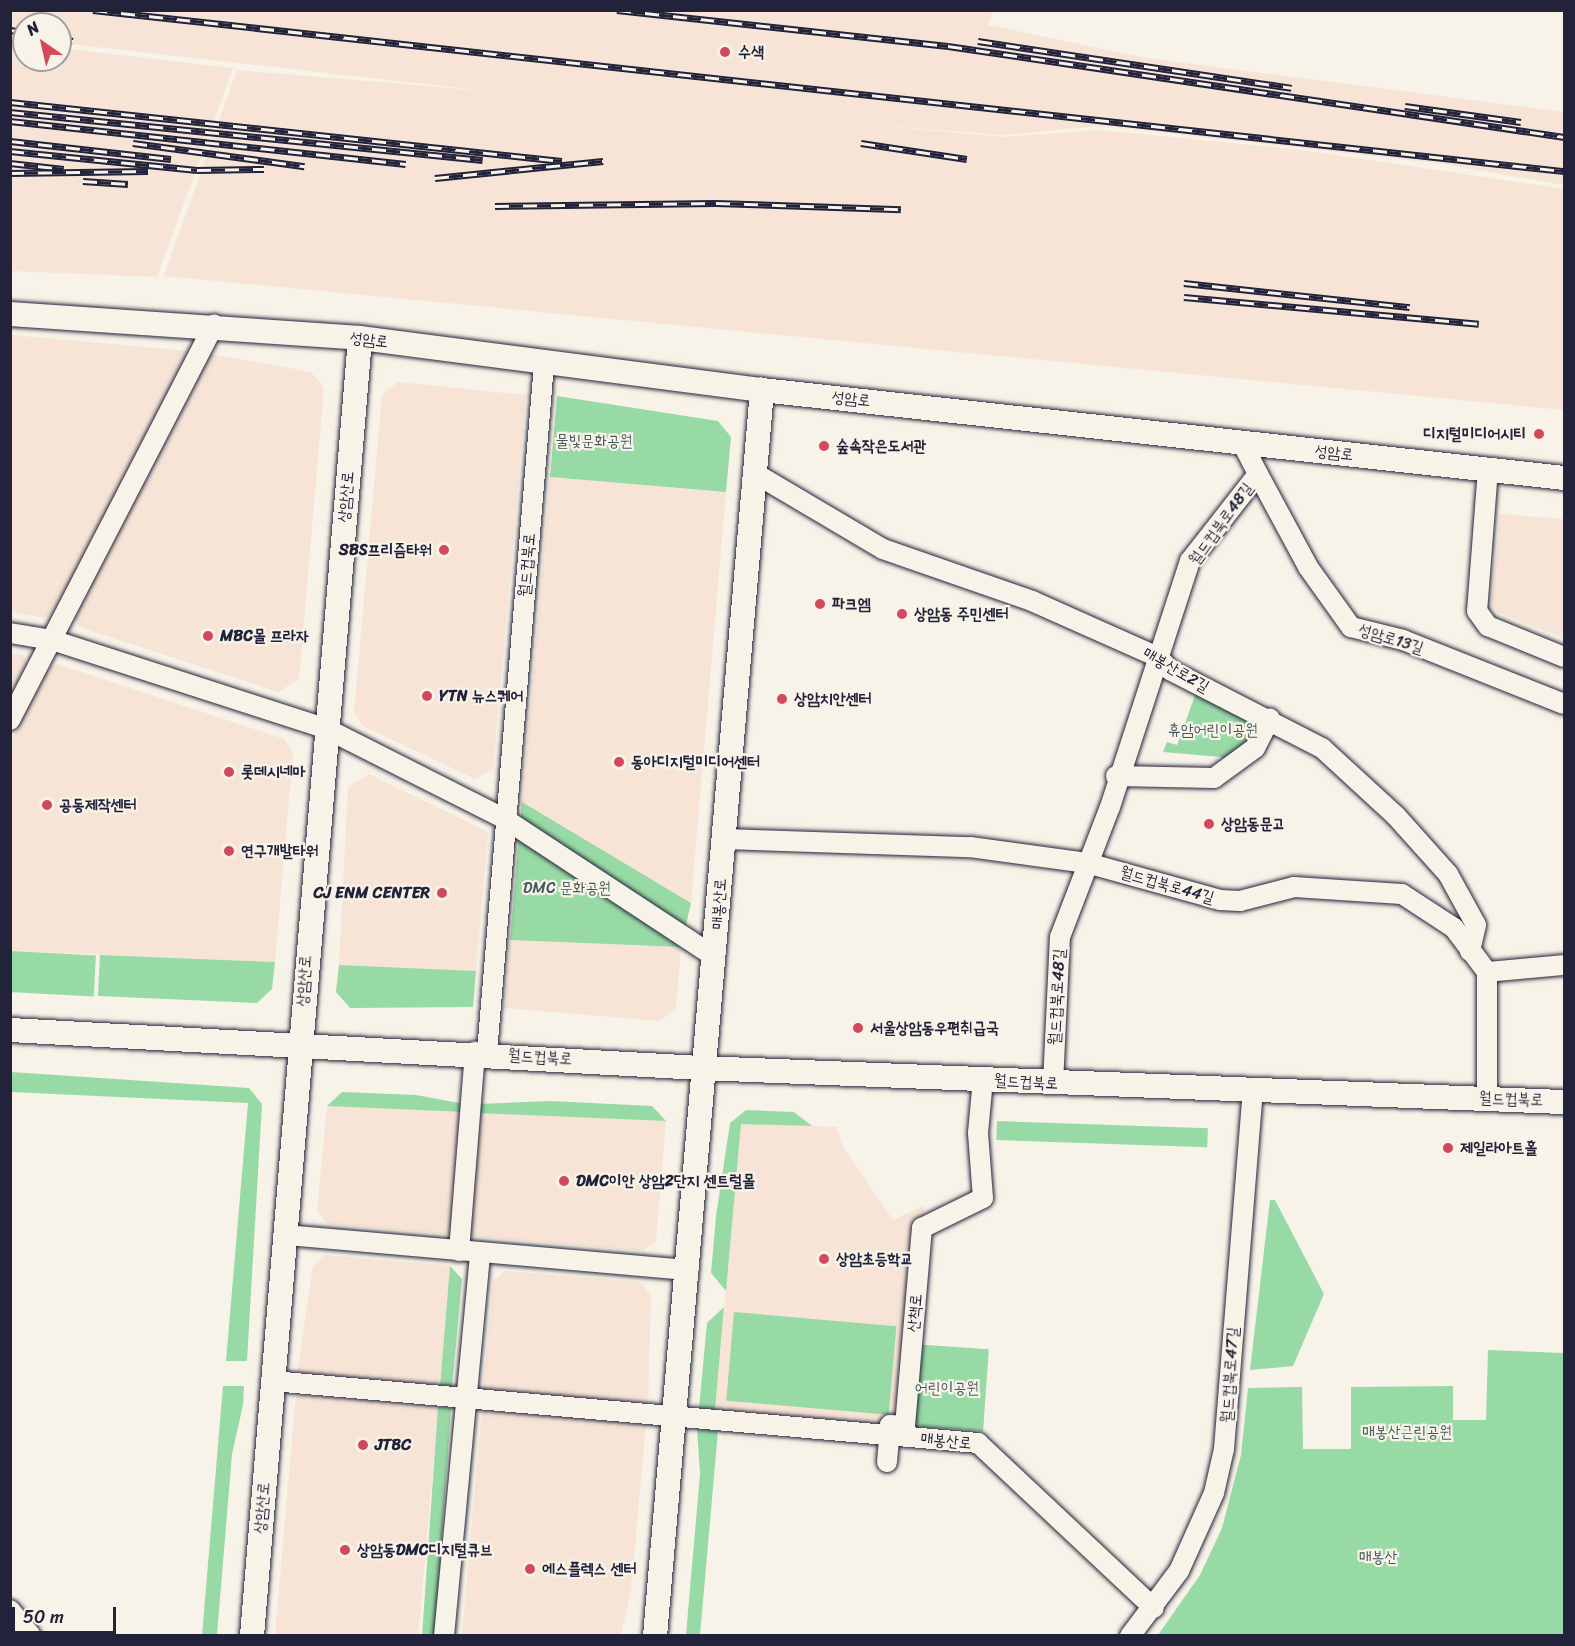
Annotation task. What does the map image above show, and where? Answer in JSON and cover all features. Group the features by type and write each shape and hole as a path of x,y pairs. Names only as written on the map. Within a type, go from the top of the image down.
{"main road":[{"name":"성암로","path":"10,314 214,325 360,338 544,364 762,390 1564,478"},
{"name":"상암산로","path":"252,1635 325,728 360,338"},
{"name":"매봉산로","path":"655,1635 688,1270 701,1068 715,957 762,390"},
{"name":"월드컵북로","path":"10,1029 481,1052 701,1068 1053,1084 1564,1101"}],"street":[{"path":"10,720 214,325"},
{"name":"월드컵북로","path":"459,1251 505,819 544,364"},
{"name":"월드컵북로48길","path":"1053,1084 1060,937 1190,561 1258,474 1243,444"},
{"path":"1488,469 1477,611 1488,626 1564,657"},
{"name":"매봉산로2길","path":"756,474 883,549 1032,601 1158,657 1170,670 1270,718 1354,775 1448,874 1476,925 1470,951"},
{"name":"성암로13길","path":"1258,474 1308,567 1351,627 1402,640 1564,704"},
{"path":"10,633 52,640 325,728 505,819 715,957"},
{"path":"1116,776 1214,778 1255,748 1270,718"},
{"name":"월드컵북로44길","path":"724,840 910,842 1087,863 1220,900 1240,901 1294,887 1402,894 1454,928 1487,972"},
{"path":"1487,1098 1487,972 1564,965"},
{"name":"산책로","path":"887,1462 890,1425 905,1426 922,1228 983,1198 978,1132 983,1080"},
{"name":"월드컵북로47길","path":"1130,1635 1154,1608 1199,1532 1224,1449 1252,1090"},
{"path":"286,1234 688,1270"},
{"path":"444,1635 468,1399 480,1252"},
{"path":"272,1381 468,1399"},
{"name":"매봉산로","path":"468,1399 978,1443 1154,1608"},
{"path":"10,1610 31,1635"}],"shaded area":[{"path":"10,11 993,11 988,25 1146,58 1564,112 1564,185 1443,164 1104,126 1001,135 849,123 1005,137 1098,130 1302,150 1564,189 1564,410 164,276 237,70 488,91 72,44 72,12 12,12 11,36"},
{"path":"11,42 12,72 72,72 72,49 233,68 157,277 11,271"},
{"path":"11,335 189,351 54,613 44,618 11,612"},
{"path":"211,354 311,372 324,388 299,679 278,692 79,627 75,617"},
{"path":"398,382 526,395 493,769 475,779 363,726 354,712 382,395"},
{"path":"550,477 726,492 691,903 522,802"},
{"path":"1500,514 1564,519 1564,638 1497,612 1491,602"},
{"path":"11,653 23,655 27,665 11,697"},
{"path":"58,664 284,739 293,753 275,962 11,951 11,742 48,668"},
{"path":"369,774 488,832 476,971 339,965 348,787"},
{"path":"510,940 681,947 676,1008 660,1021 504,1008"},
{"path":"327,1106 464,1112 453,1235 328,1224 317,1211"},
{"path":"476,1113 666,1121 656,1241 643,1251 465,1236"},
{"name":"상암초등학교","path":"741,1123 837,1127 842,1145 893,1220 924,1205 905,1426 715,1410"},
{"path":"325,1255 450,1266 440,1386 297,1374 313,1266"},
{"path":"505,1271 640,1282 651,1295 648,1404 483,1390 493,1281"},
{"path":"296,1394 438,1406 418,1636 275,1635"},
{"path":"482,1410 646,1424 631,1592 621,1635 462,1635"}],"green space":[{"name":"물빛문화공원","path":"557,396 718,421 731,437 726,492 550,477"},
{"name":"휴암어린이공원","path":"1197,690 1258,720 1252,745 1228,762 1221,757 1163,752 1167,742 1177,745"},
{"name":"DMC 문화공원","path":"522,802 691,903 681,947 510,940"},
{"path":"11,951 96,955 94,996 10,992"},
{"path":"100,955 275,962 272,989 257,1003 98,996"},
{"path":"339,965 476,971 473,1007 350,1008 336,992"},
{"path":"11,1072 249,1088 262,1104 247,1361 226,1361 248,1103 11,1092"},
{"path":"342,1092 416,1095 464,1104 464,1112 327,1106"},
{"path":"550,1101 652,1106 666,1121 476,1113 477,1104"},
{"path":"746,1110 794,1112 812,1126 741,1124 726,1291 711,1273 716,1216 730,1123"},
{"path":"997,1121 1208,1128 1207,1147 996,1140"},
{"path":"1270,1200 1275,1200 1324,1294 1293,1366 1250,1370"},
{"path":"450,1266 462,1279 452,1387 440,1386"},
{"path":"724,1307 715,1410 699,1408 707,1323"},
{"path":"734,1312 896,1326 889,1415 726,1401"},
{"name":"어린이공원","path":"912,1344 989,1349 983,1431 906,1426"},
{"name":"매봉산","path":"1488,1350 1564,1353 1564,1635 1158,1635 1200,1575 1222,1528 1241,1455 1248,1388 1302,1387 1303,1449 1351,1449 1351,1387 1453,1386 1453,1420 1486,1420"},
{"path":"223,1386 244,1386 243,1405 232,1454 217,1635 202,1635"},
{"path":"438,1407 451,1408 435,1636 422,1635"},
{"path":"697,1429 718,1431 700,1635 686,1635 700,1474"}],"railway":[{"path":"93,10 1564,171"},
{"path":"617,10 948,46 1564,137"},
{"path":"978,41 1292,88"},
{"path":"10,102 562,161"},
{"path":"1405,106 1521,122"},
{"path":"10,112 483,160"},
{"path":"10,121 406,164"},
{"path":"10,141 171,159"},
{"path":"133,143 304,166"},
{"path":"861,143 967,159"},
{"path":"10,151 197,170 264,169"},
{"path":"435,178 603,161"},
{"path":"10,163 64,169"},
{"path":"10,173 148,171"},
{"path":"83,181 128,184"},
{"path":"495,206 716,203 901,209"},
{"path":"1184,283 1410,307"},
{"path":"1184,297 1479,324"}],"place":[{"name":"수색","path":"725,52"},
{"name":"디지털미디어시티","path":"1539,434"},
{"name":"숲속작은도서관","path":"824,446"},
{"name":"SBS프리즘타워","path":"444,550"},
{"name":"파크엠","path":"820,604"},
{"name":"상암동 주민센터","path":"902,614"},
{"name":"MBC몰 프라자","path":"208,636"},
{"name":"YTN 뉴스퀘어","path":"427,696"},
{"name":"상암치안센터","path":"782,699"},
{"name":"동아디지털미디어센터","path":"619,762"},
{"name":"롯데시네마","path":"229,772"},
{"name":"공동제작센터","path":"47,805"},
{"name":"상암동문고","path":"1209,824"},
{"name":"연구개발타워","path":"229,851"},
{"name":"CJ ENM CENTER","path":"442,893"},
{"name":"서울상암동우편취급국","path":"858,1028"},
{"name":"제일라아트홀","path":"1448,1148"},
{"name":"DMC이안 상암2단지 센트럴몰","path":"564,1181"},
{"name":"상암초등학교","path":"824,1259"},
{"name":"JTBC","path":"363,1445"},
{"name":"상암동DMC디지털큐브","path":"345,1550"},
{"name":"에스플렉스 센터","path":"530,1569"}],"park label":[{"name":"매봉산근린공원","path":"1407,1432"}]}
